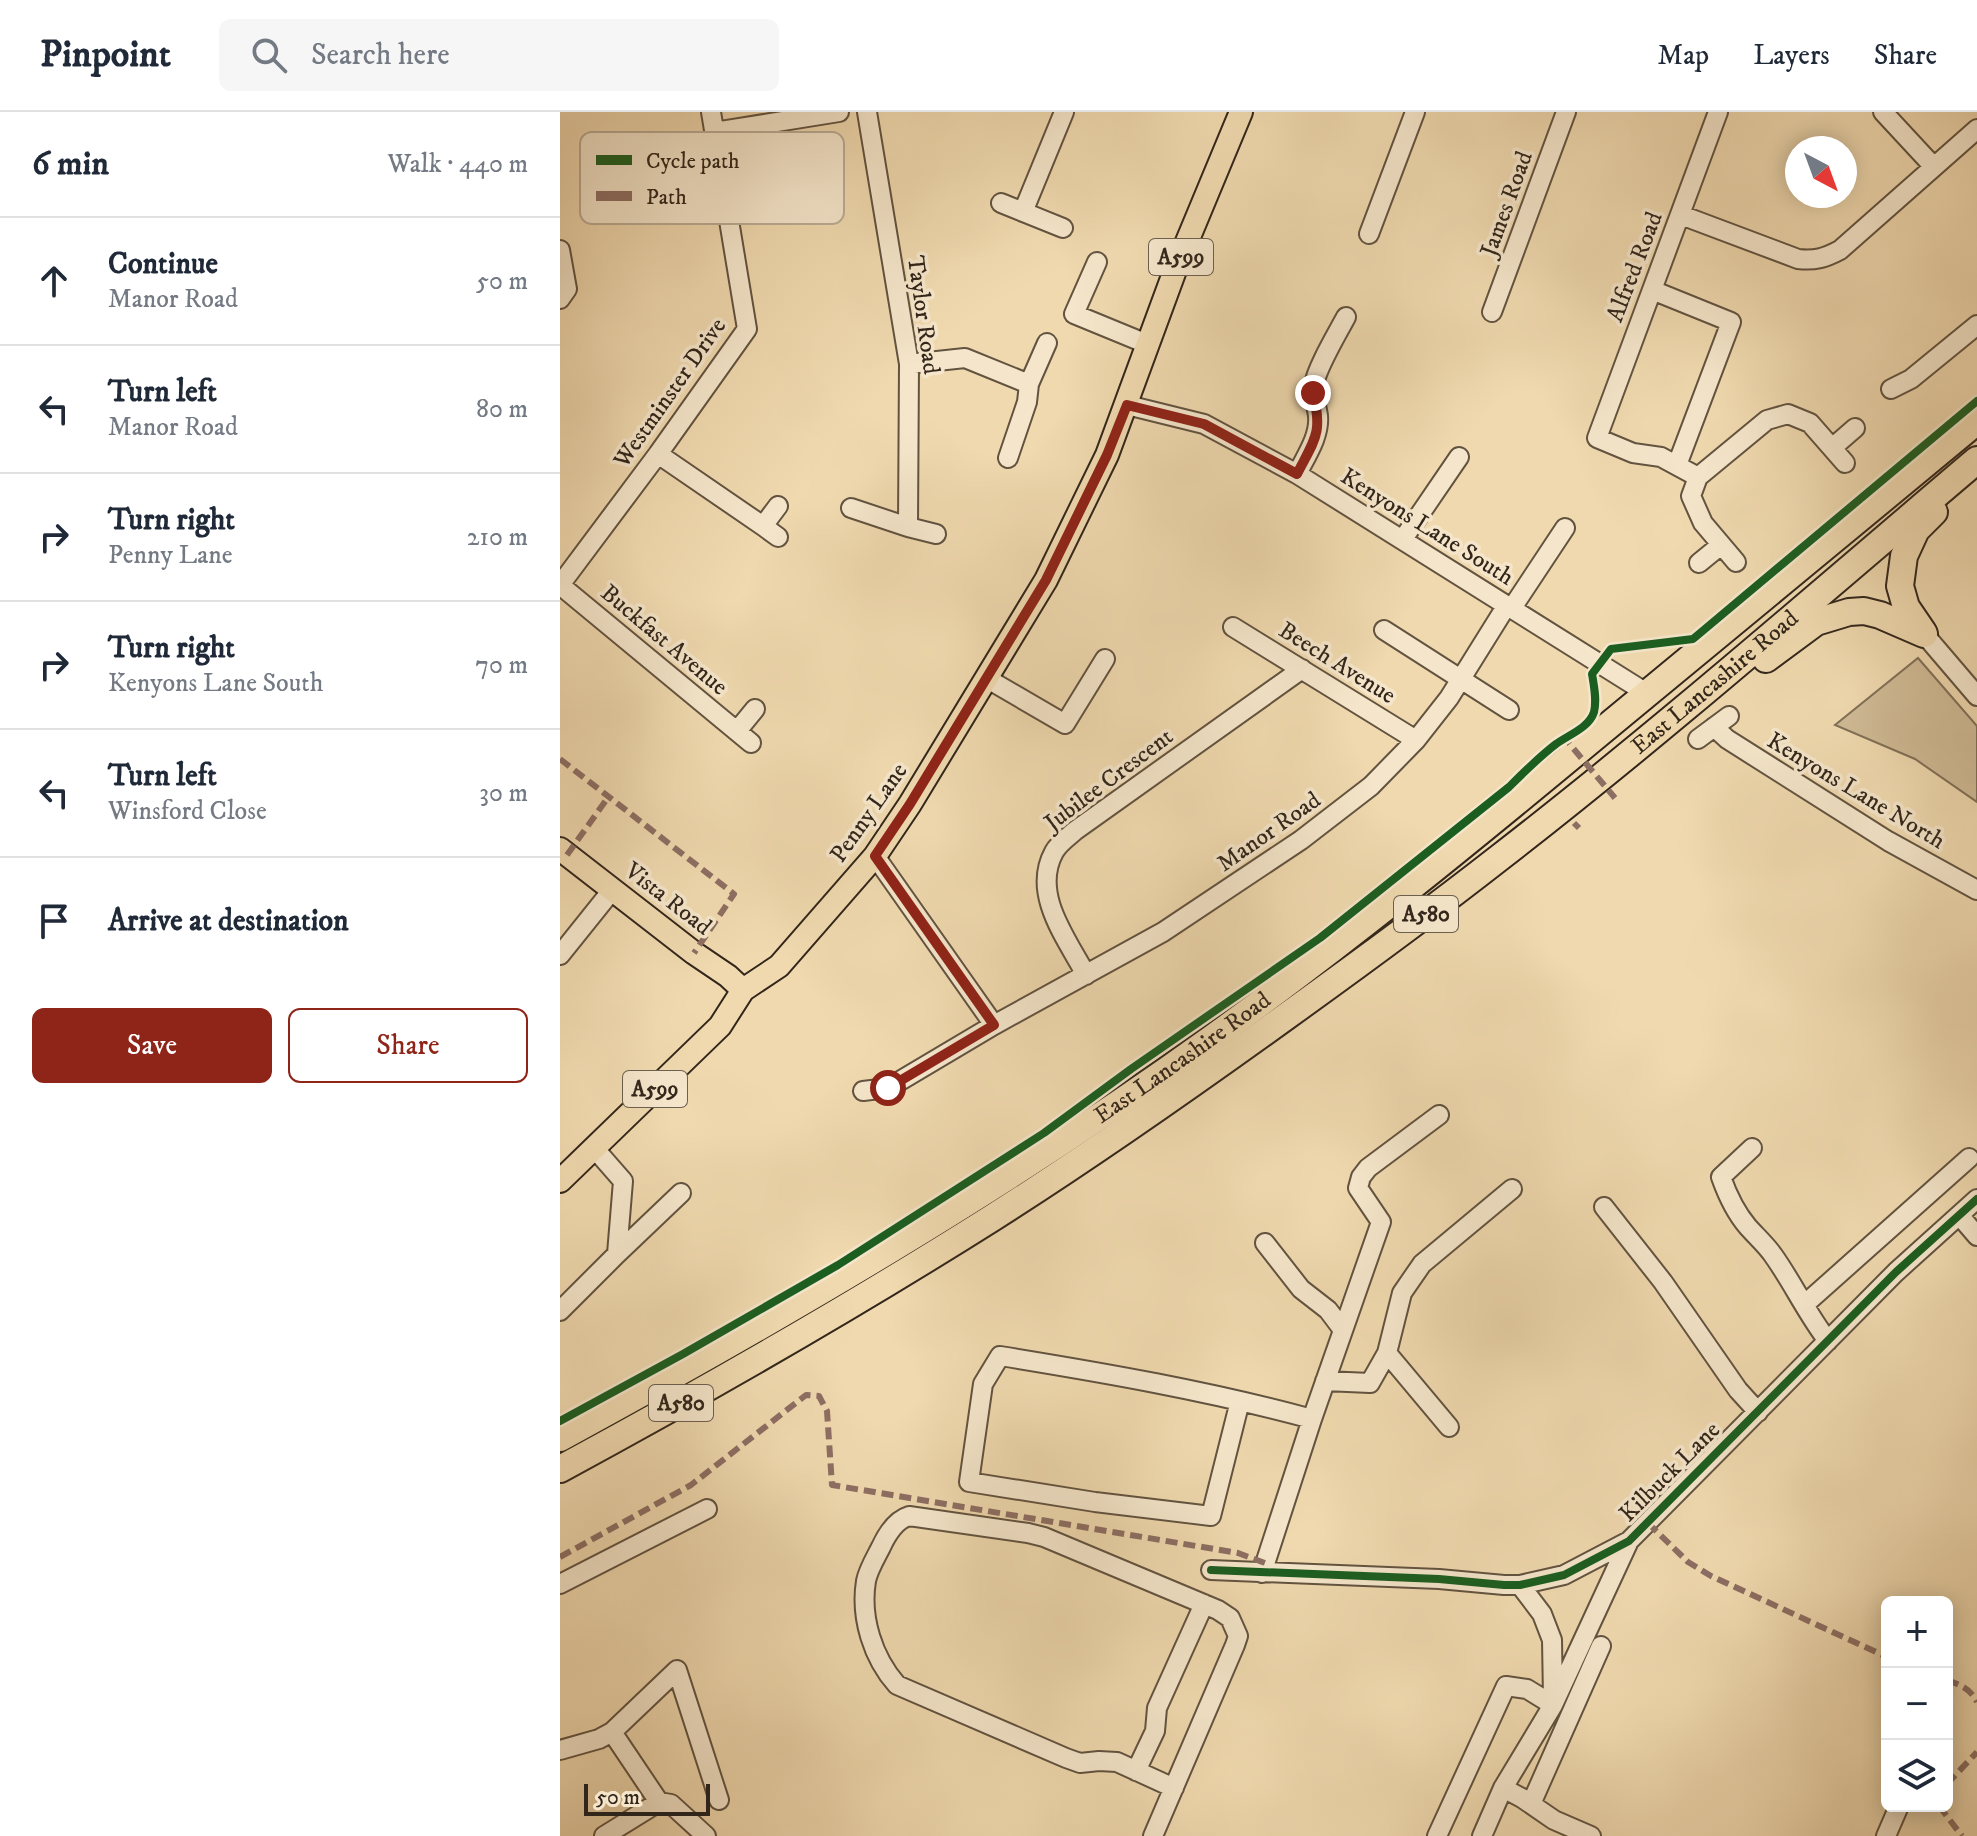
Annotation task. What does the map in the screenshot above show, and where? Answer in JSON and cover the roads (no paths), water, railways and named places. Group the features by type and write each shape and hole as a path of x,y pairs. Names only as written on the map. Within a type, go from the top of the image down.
{"highway":[{"name":"East Lancashire Road","path":"560,1438 837,1283 1079,1130 1213,1038 1433,869 1977,421"},
{"name":"East Lancashire Road","path":"560,1469 836,1314 1006,1209 1245,1047 1497,861 1620,763 1977,460"},
{"path":"1927,637 1906,607 1900,586 1904,556 1916,530 1977,471"},
{"path":"1620,763 1816,622 1864,611 1880,615 1927,637"}],"main road":[{"name":"A599","path":"1127,405 1174,273 1241,112"},
{"name":"Penny Lane","path":"560,1181 720,1026 743,990 779,966 875,856 1046,580 1107,455 1127,405"},
{"name":"Vista Road","path":"560,849 743,990"}],"street":[{"name":"Westminster Drive","path":"711,112 714,132"},
{"path":"714,132 839,112"},
{"name":"Taylor Road","path":"867,112 909,364 908,527"},
{"path":"1023,212 1064,112"},
{"path":"1369,234 1415,112"},
{"name":"James Road","path":"1492,312 1566,112"},
{"name":"Alfred Road","path":"1677,465 1661,457 1633,453 1597,438 1718,112"},
{"path":"1883,112 1934,167"},
{"path":"1681,215 1798,259 1814,261 1840,250 1977,129"},
{"path":"1001,203 1063,228"},
{"name":"Westminster Drive","path":"560,585 747,329 729,224"},
{"path":"560,250 567,289 560,299"},
{"path":"1097,262 1074,314 1147,344"},
{"path":"1652,290 1731,322 1677,465 1698,477"},
{"path":"1297,474 1318,427 1313,393 1316,378 1345,317"},
{"path":"1891,389 1911,379 1977,325"},
{"path":"1008,458 1047,343"},
{"path":"909,364 965,358 1028,393"},
{"name":"Kenyons Lane South","path":"1127,405 1204,424 1297,474 1648,694"},
{"path":"1736,562 1703,523 1691,496 1698,477 1767,420 1788,414 1810,423 1845,463"},
{"path":"1832,448 1855,428"},
{"path":"658,454 770,531 778,506"},
{"path":"1403,539 1459,457"},
{"path":"851,508 936,534"},
{"name":"Manor Road","path":"863,1091 888,1088 1176,924 1301,840 1371,786 1435,717 1565,528"},
{"path":"1699,563 1721,545"},
{"name":"Buckfast Avenue","path":"560,585 744,737 755,709"},
{"name":"Beech Avenue","path":"1233,627 1416,740"},
{"path":"1384,630 1509,710"},
{"path":"1927,637 1977,696"},
{"path":"986,678 1065,724 1105,659"},
{"name":"Jubilee Crescent","path":"1086,975 1050,909 1046,879 1054,851 1076,830 1302,669"},
{"name":"Kenyons Lane North","path":"1698,739 1721,721 1727,739 1888,841 1977,890"},
{"path":"875,856 994,1025"},
{"path":"560,955 613,889"},
{"path":"1262,1573 1381,1222 1358,1188 1361,1177 1368,1168 1439,1115"},
{"path":"1752,1148 1721,1177 1726,1192 1745,1224 1771,1252 1828,1341"},
{"path":"595,1149 623,1181 617,1254"},
{"path":"1804,1305 1969,1158"},
{"path":"1325,1381 1370,1383 1387,1353 1402,1293 1422,1264 1512,1189"},
{"path":"560,1311 681,1193"},
{"name":"Kilbuck Lane","path":"1211,1570 1520,1585 1564,1575 1629,1541 1896,1272 1977,1199"},
{"path":"1604,1207 1663,1282 1738,1390 1758,1412"},
{"path":"1959,1215 1977,1236"},
{"path":"1265,1243 1301,1289 1328,1310 1343,1330"},
{"path":"1387,1353 1449,1427"},
{"path":"1240,1401 1211,1516 969,1482 983,1384 1000,1356 1186,1388 1240,1401 1312,1419"},
{"path":"560,1584 707,1509"},
{"path":"1153,1836 1174,1788 1238,1636 1230,1618 1204,1604 1044,1537 909,1516 899,1519 883,1543 866,1580 865,1614 873,1647 884,1671 897,1685 1066,1758 1080,1763 1117,1762 1174,1788"},
{"name":"Kilbuck Lane","path":"1482,1836 1503,1788 1553,1705 1629,1541"},
{"path":"1520,1585 1542,1614 1552,1640 1553,1705"},
{"path":"1136,1771 1155,1731 1157,1708 1204,1604"},
{"path":"1531,1804 1601,1646"},
{"path":"560,1750 612,1732 677,1670 719,1800"},
{"path":"1437,1836 1506,1686 1527,1689 1553,1705"},
{"path":"612,1732 659,1802"},
{"path":"1503,1788 1554,1820 1591,1836"},
{"path":"604,1836 659,1802 671,1804 706,1836"},
{"path":"1886,1836 1896,1812"}]}
